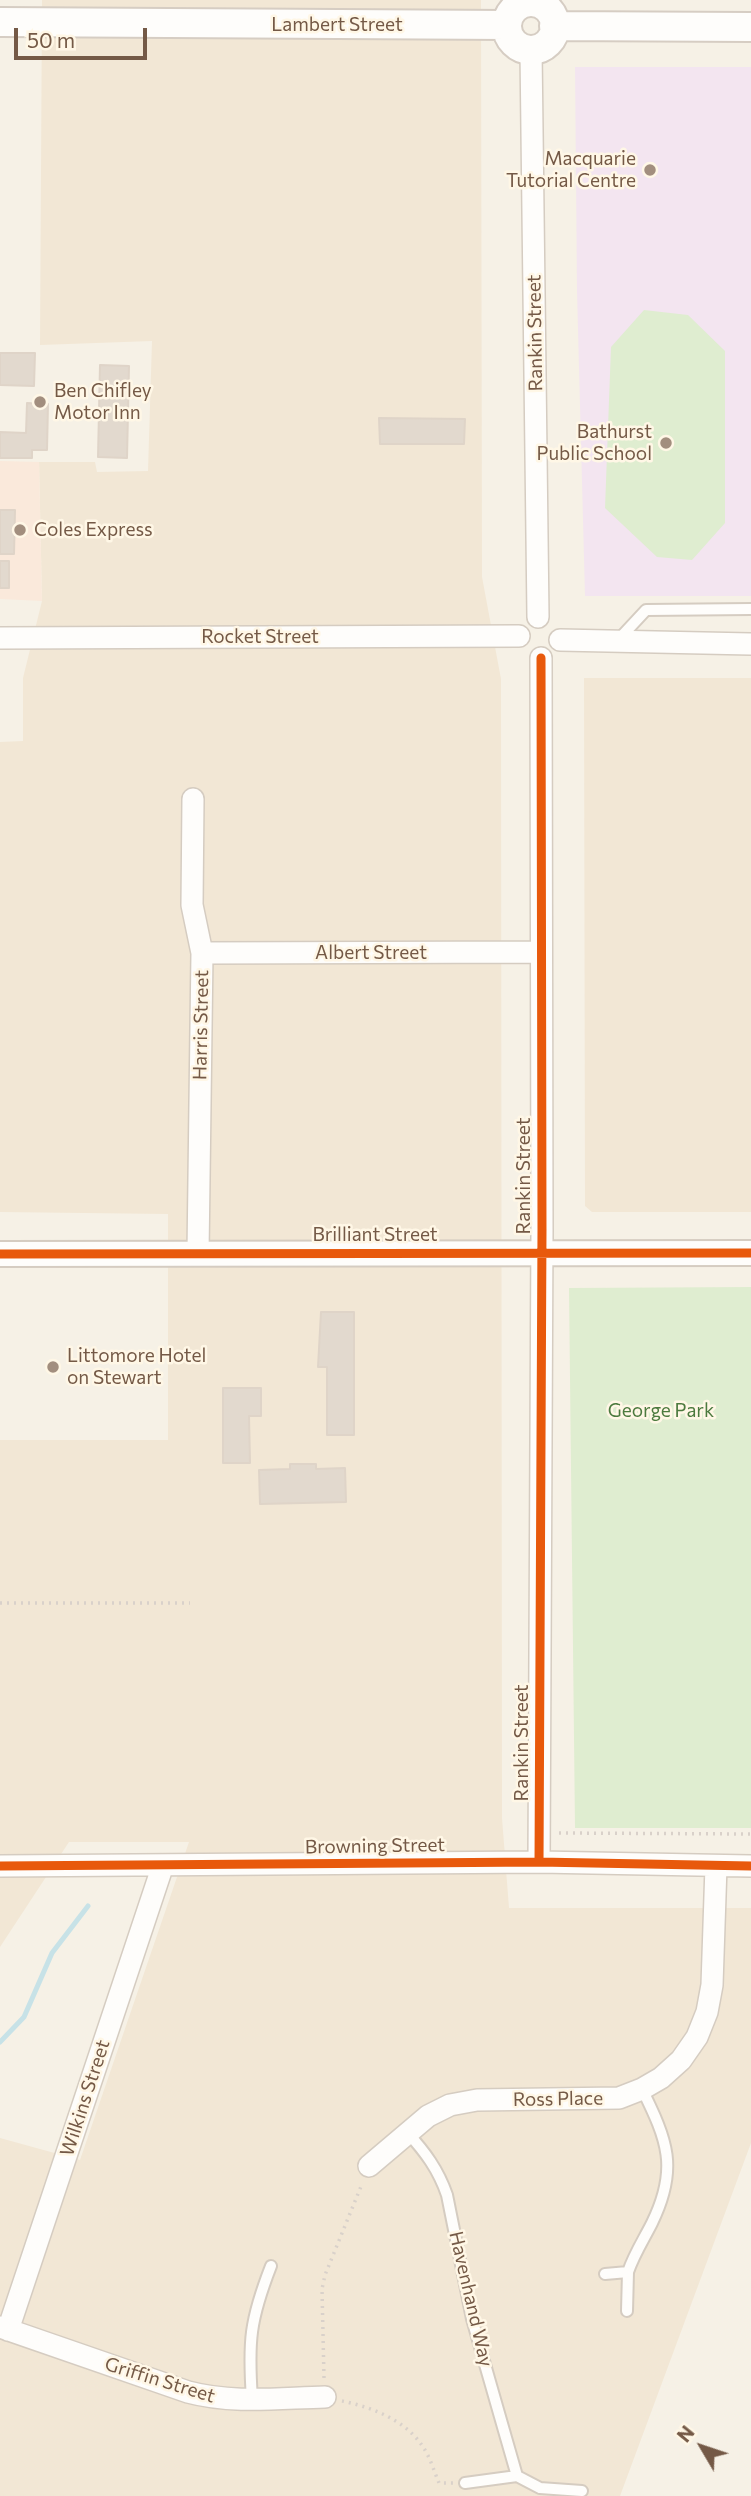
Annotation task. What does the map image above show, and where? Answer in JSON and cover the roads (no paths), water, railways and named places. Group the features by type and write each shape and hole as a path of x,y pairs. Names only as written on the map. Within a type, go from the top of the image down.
{"main road":[{"path":"530,1 550,12 554,26 545,46 531,50 516,46 508,33 507,25 511,12 530,1"},
{"name":"Lambert Street","path":"0,22 507,25"},
{"path":"554,26 751,27"}],"street":[{"name":"Rankin Street","path":"531,50 538,617"},
{"path":"538,617 555,624 560,640 553,652 541,658 528,654 520,643 519,636 523,625 538,617"},
{"name":"Rocket Street","path":"0,638 519,636"},
{"path":"560,640 751,644"},
{"name":"Rankin Street","path":"539,1862 541,658"},
{"name":"Harris Street","path":"193,799 192,905 202,953 198,1253"},
{"name":"Albert Street","path":"202,953 541,952"},
{"name":"Brilliant Street","path":"0,1254 751,1253"},
{"name":"Browning Street","path":"0,1866 539,1862 751,1866"},
{"name":"Wilkins Street","path":"4,2328 163,1866"},
{"name":"Ross Place","path":"369,2166 428,2116 450,2105 477,2100 619,2098 661,2078 681,2060 697,2037 708,2012 712,1985 716,1866"},
{"name":"Griffin Street","path":"4,2328 212,2398 325,2397"}],"lane":[{"path":"617,641 646,610 751,609"},
{"path":"627,2311 628,2272 662,2199 667,2176 667,2152 662,2130 642,2089"},
{"name":"Havenhand Way","path":"407,2132 435,2166 447,2195 472,2319 517,2476"},
{"path":"252,2399 248,2353 251,2329 256,2305 271,2266"},
{"path":"605,2274 628,2272"},
{"path":"465,2483 517,2476 540,2488 582,2491"}],"waterway":[{"path":"0,2042 24,2017 52,1953 88,1906"}],"place":[{"name":"Macquarie Tutorial Centre","path":"650,170"},
{"name":"Ben Chifley Motor Inn","path":"40,402"},
{"name":"Bathurst Public School","path":"666,443"},
{"name":"Coles Express","path":"20,530"},
{"name":"Littomore Hotel on Stewart","path":"53,1367"}],"park label":[{"name":"George Park","path":"661,1411"}]}
